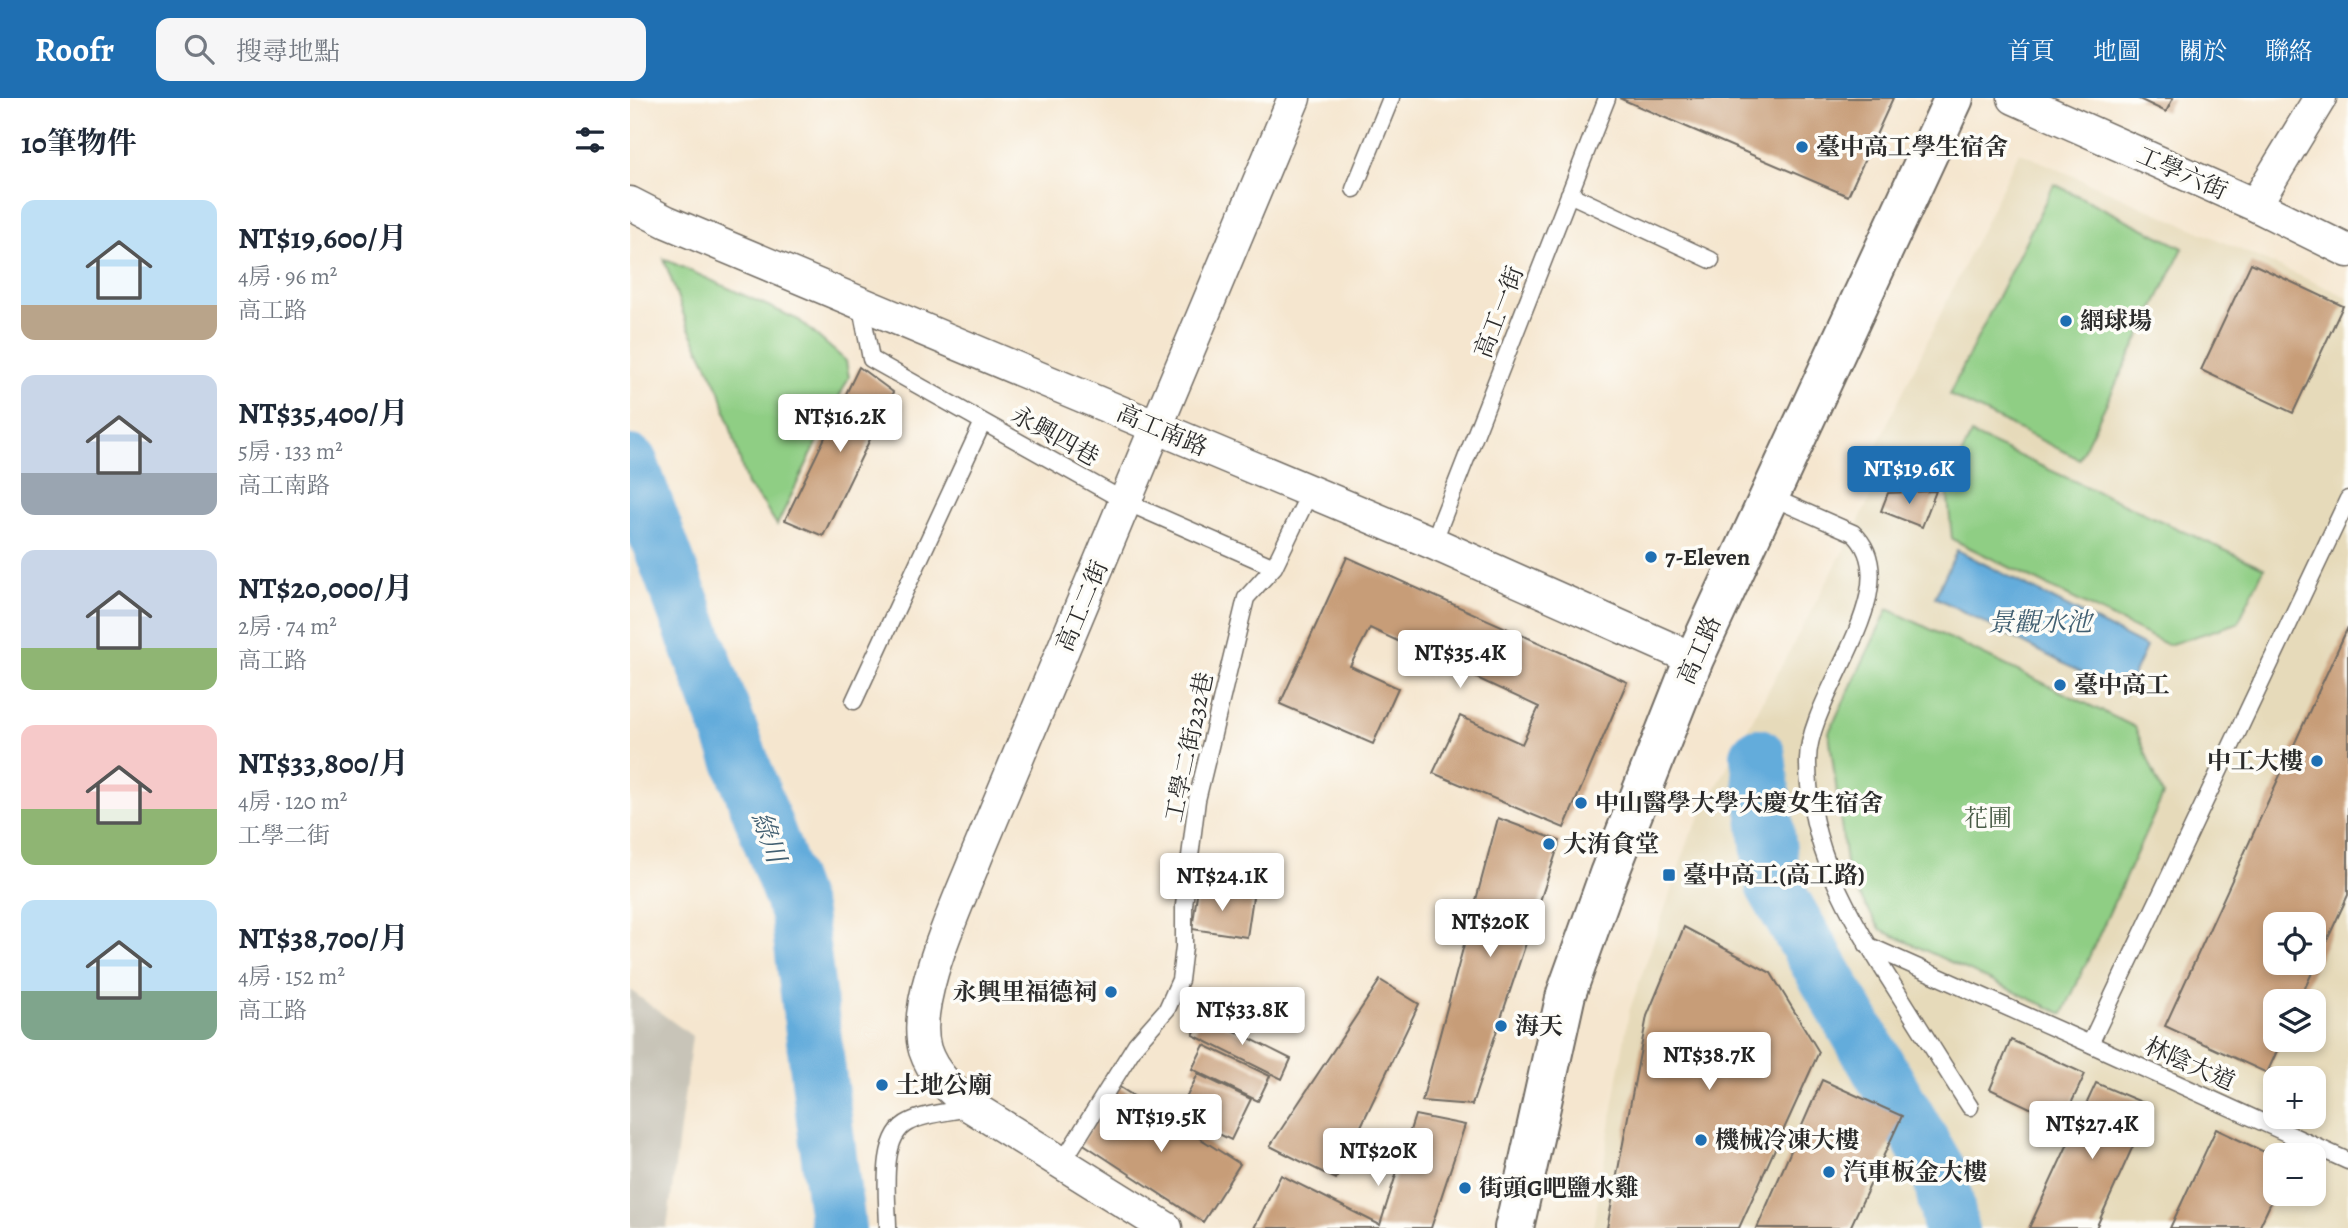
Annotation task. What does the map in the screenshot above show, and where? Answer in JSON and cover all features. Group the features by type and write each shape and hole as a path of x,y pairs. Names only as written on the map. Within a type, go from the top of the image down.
{"street":[{"name":"高工二街","path":"1166,1228 972,1107 943,1082 925,1050 922,1020 930,979 983,843 1294,98"},
{"name":"高工路","path":"1514,1228 1570,982 1604,886 1694,659 1954,98"},
{"name":"工學六街","path":"2014,98 2255,205 2348,251"},
{"path":"2255,205 2320,98"},
{"name":"高工南路","path":"630,203 667,222 1433,543 1694,659"}],"lane":[{"path":"1354,189 1391,98"},
{"name":"高工一街","path":"1433,543 1607,98"},
{"path":"1569,194 1711,260"},
{"name":"永興四巷","path":"860,302 871,359 1126,502 1274,567"},
{"path":"854,701 983,422"},
{"name":"工學二街232巷","path":"1062,1163 1136,1044 1167,1009 1180,980 1184,947 1184,905 1197,800 1246,598 1274,567 1310,492"},
{"path":"1769,496 1853,533 1861,541 1871,563 1872,589 1816,721 1808,757 1811,811 1831,878 1867,945 1970,1107"},
{"path":"2090,1044 2348,499"},
{"name":"林陰大道","path":"1867,945 2348,1161"},
{"path":"888,1228 888,1154 894,1135 908,1122 972,1107"}],"shaded area":[{"name":"臺中高工","path":"2019,152 2348,297 2348,1228 1593,1228 1629,1012 1690,836 1876,486 1863,474"},
{"path":"630,990 692,1036 667,1228 630,1228"}],"green space":[{"name":"網球場","path":"2054,184 2183,248 2079,459 1949,395"},
{"path":"664,259 799,320 846,361 849,377 777,525 747,485 720,391 687,324"},
{"path":"1971,434 2264,568 2238,623 2168,645 1952,539 1947,487"},
{"name":"花圃","path":"1888,609 2135,727 2163,795 2063,1014 1881,930 1848,878 1829,732"}],"water":[{"name":"景觀水池","path":"1957,550 2146,647 2124,695 1935,597"}],"building":[{"name":"臺中高工學生宿舍","path":"1619,98 1893,98 1848,196"},
{"path":"2137,98 2173,98 2166,112"},
{"path":"2251,263 2343,306 2293,413 2201,370"},
{"path":"859,367 893,392 823,536 785,520"},
{"path":"1936,491 1922,527 1881,511 1888,493"},
{"path":"1347,557 1627,682 1564,828 1433,773 1460,716 1522,744 1539,707 1370,628 1350,666 1398,688 1373,744 1280,704"},
{"name":"中工大樓","path":"2348,627 2348,895 2326,943 2326,912 2263,912 2263,975 2311,975 2305,989 2263,989 2263,1052 2277,1052 2270,1066 2263,1066 2263,1071 2165,1026"},
{"path":"1498,818 1560,841 1472,1105 1422,1101"},
{"path":"1198,888 1253,897 1247,937 1192,929"},
{"name":"機械冷凍大樓","path":"1684,927 1771,973 1819,1052 1739,1228 1607,1228 1647,1016"},
{"path":"1380,980 1419,1004 1336,1179 1270,1146"},
{"path":"1203,1015 1291,1059 1282,1079 1193,1035"},
{"path":"2011,1040 2085,1074 2062,1123 1990,1089"},
{"path":"1204,1045 1270,1076 1258,1101 1192,1069"},
{"path":"1198,1074 1251,1099 1231,1140 1178,1114"},
{"name":"汽車板金大樓","path":"1822,1080 1902,1116 1850,1228 1757,1228"},
{"path":"2096,1083 2151,1106 2096,1228 2029,1228"},
{"path":"1118,1086 1240,1164 1203,1222 1082,1143"},
{"path":"1415,1115 1465,1125 1431,1228 1254,1228 1281,1175 1380,1225"},
{"path":"2216,1129 2263,1151 2263,1206 2269,1206 2259,1228 2170,1228"}],"waterway":[{"name":"綠川","path":"630,463 798,914 838,1228"},
{"path":"1758,756 1773,885 1940,1174 1951,1228"}],"place":[{"name":"臺中高工學生宿舍","path":"1802,147"},
{"name":"網球場","path":"2066,321"},
{"name":"7-Eleven","path":"1651,557"},
{"name":"臺中高工","path":"2060,685"},
{"name":"中工大樓","path":"2317,761"},
{"name":"中山醫學大學大慶女生宿舍","path":"1581,803"},
{"name":"大洧食堂","path":"1549,844"},
{"name":"臺中高工(高工路)","path":"1669,875"},
{"name":"永興里福德祠","path":"1111,992"},
{"name":"海天","path":"1501,1026"},
{"name":"土地公廟","path":"882,1085"},
{"name":"機械冷凍大樓","path":"1701,1140"},
{"name":"汽車板金大樓","path":"1829,1172"},
{"name":"街頭G吧鹽水雞","path":"1465,1188"}]}
